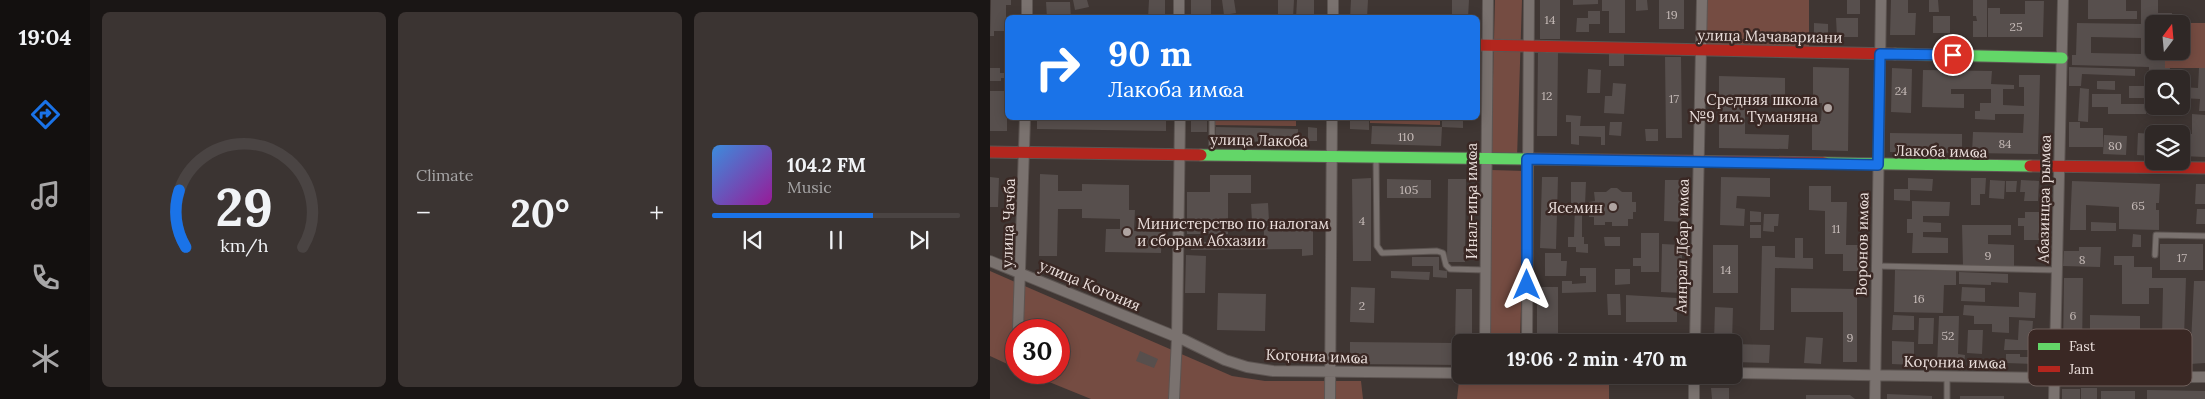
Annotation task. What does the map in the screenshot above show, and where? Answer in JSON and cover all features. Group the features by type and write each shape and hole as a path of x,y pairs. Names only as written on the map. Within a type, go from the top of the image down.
{"main road":[{"name":"улица Мачавариани","path":"1482,45 2062,58"},
{"name":"улица Лакоба","path":"990,152 1527,159"},
{"name":"Лакоба имҩа","path":"1527,159 2205,168"}],"street":[{"path":"1027,0 1027,15"},
{"path":"1179,0 1179,15"},
{"path":"1332,15 1333,0"},
{"name":"Инал-иҧа имҩа","path":"1485,334 1486,158 1482,45 1488,0"},
{"path":"1527,334 1528,0"},
{"name":"Аинрал Дбар имҩа","path":"1695,334 1702,0"},
{"name":"Воронов имҩа","path":"1875,399 1881,0"},
{"name":"Абазинцәа рымҩа","path":"2055,329 2063,0"},
{"name":"улица Чачба","path":"1019,319 1025,120"},
{"path":"1174,399 1177,338 1180,120"},
{"path":"1330,399 1332,120"},
{"name":"улица Когония","path":"990,261 1177,338"},
{"name":"Коӷониа имҩа","path":"1177,338 1225,360 1247,367 1273,371 1452,373"},
{"name":"Коӷониа имҩа","path":"1742,373 2028,378"},
{"name":"Коӷониа имҩа","path":"2192,377 2205,377"},
{"path":"1694,384 1694,399"},
{"name":"Абазинцәа рымҩа","path":"2054,386 2054,399"}],"lane":[{"path":"1212,120 1212,154"},
{"path":"1376,156 1377,246 1382,253 1436,251 1443,253 1446,265 1450,269 1485,270"},
{"path":"2155,255 2156,235 2205,236"},
{"path":"1877,266 2057,270"},
{"path":"1947,376 1947,399"}],"shaded area":[{"path":"1495,0 1522,0 1517,158 1491,157"},
{"path":"1706,0 1809,0 1809,50 1705,47"},
{"path":"2190,23 2205,23 2205,68 2165,68 2165,60 2190,60"},
{"path":"1212,120 1296,120 1296,126 1212,125"},
{"path":"1370,120 1440,120 1440,125 1370,123"},
{"path":"1491,170 1525,171 1520,334 1489,334"},
{"path":"990,271 1232,376 1265,381 1361,381 1363,399 1091,399 1054,384 1070,384 1070,319 1005,319 1005,363 990,356"},
{"path":"1459,384 1609,384 1609,399 1457,399"}],"building":[{"path":"991,0 1011,0 1011,5 1006,5 1005,31 994,31 994,36 990,36"},
{"path":"1073,0 1087,0 1089,7 1075,10"},
{"path":"1149,0 1165,0 1165,15 1148,15"},
{"path":"1191,0 1211,0 1211,15 1191,15"},
{"path":"1222,0 1234,0 1236,13 1224,15"},
{"path":"1278,0 1294,0 1293,15 1278,15"},
{"path":"1297,0 1314,0 1314,15 1296,15"},
{"path":"1351,0 1368,0 1367,15 1350,15"},
{"path":"1452,0 1469,0 1468,15 1452,15"},
{"path":"1540,0 1560,0 1560,39 1540,39"},
{"path":"1573,0 1598,0 1598,4 1573,5"},
{"path":"1602,0 1625,0 1625,33 1609,33 1609,11 1602,11"},
{"path":"1636,0 1647,0 1648,10 1636,11"},
{"path":"1659,0 1684,0 1684,29 1659,29"},
{"path":"1847,0 1860,0 1860,14 1847,14"},
{"path":"1891,0 1908,0 1908,13 1916,13 1915,35 1890,35"},
{"path":"1929,0 1938,0 1939,12 1929,12"},
{"path":"1973,0 1987,0 1987,37 1973,37 1973,21 1977,21 1976,16 1973,16"},
{"path":"2088,0 2126,0 2126,11 2137,11 2137,19 2088,19"},
{"path":"2141,0 2158,0 2158,13 2172,13 2172,15 2145,15 2145,60 2165,60 2165,68 2170,68 2170,70 2149,70 2149,67 2072,65 2072,55 2076,55 2077,23 2141,24","holes":["2091,37 2141,38 2141,54 2091,53"]},
{"path":"2025,1 2044,1 2043,37 1988,37 1988,8 2000,8 2000,14 2025,14"},
{"path":"1046,2 1070,2 1071,15 1047,15"},
{"path":"1588,11 1600,11 1600,24 1589,24 1589,32 1576,32 1577,18 1588,18"},
{"path":"1933,16 1950,16 1950,33 1933,33"},
{"path":"1836,18 1858,18 1858,37 1837,37"},
{"path":"1814,23 1828,24 1828,40 1814,39"},
{"path":"1538,53 1558,53 1557,136 1537,136"},
{"path":"1609,54 1624,54 1624,66 1609,66"},
{"path":"1665,57 1681,57 1682,138 1666,138"},
{"path":"1813,67 1849,68 1848,151 1812,150 1812,121 1821,121 1822,103 1813,103"},
{"path":"2069,67 2135,69 2135,76 2082,74 2081,86 2069,86"},
{"path":"990,68 1000,68 1000,73 1005,73 1005,78 1001,78 1001,81 990,81"},
{"path":"1892,68 1912,69 1911,113 1891,112"},
{"path":"2199,68 2205,68 2205,111 2199,111 2200,99 2190,98 2190,88 2198,88"},
{"path":"1588,69 1601,70 1600,93 1587,93"},
{"path":"1923,70 1992,71 1991,84 2014,85 2014,89 2003,89 2003,105 2024,106 2024,87 2019,87 2019,75 2040,75 2038,154 1972,153 1973,132 2023,133 2024,114 1995,114 1995,120 1975,119 1975,111 1980,111 1980,103 1991,103 1991,89 1951,89 1951,94 1964,94 1964,108 1922,107"},
{"path":"1719,76 1785,78 1785,99 1745,98 1745,134 1789,135 1788,149 1719,148"},
{"path":"2097,81 2115,81 2115,90 2097,89"},
{"path":"1613,83 1626,84 1624,114 1604,113 1605,96 1612,96"},
{"path":"2129,86 2145,86 2145,98 2129,98"},
{"path":"2080,88 2089,89 2088,122 2078,121"},
{"path":"990,91 1005,91 1007,131 990,131"},
{"path":"2092,94 2121,94 2121,104 2145,104 2145,114 2108,114 2108,107 2092,107"},
{"path":"2192,114 2205,115 2205,157 2190,156 2190,134 2192,134"},
{"path":"1566,115 1581,116 1580,126 1605,126 1605,145 1601,145 1601,137 1579,136 1579,145 1571,144 1571,122 1566,122"},
{"path":"1037,120 1166,120 1166,131 1037,129"},
{"path":"1191,120 1207,120 1207,132 1191,132"},
{"path":"1350,120 1369,120 1369,130 1350,129"},
{"path":"1442,120 1463,120 1463,128 1442,127"},
{"path":"1610,122 1622,122 1621,136 1609,135"},
{"path":"2069,122 2080,122 2080,128 2103,128 2103,147 2069,147"},
{"path":"1372,126 1442,127 1441,146 1371,144"},
{"path":"1216,127 1298,129 1298,142 1216,141"},
{"path":"1308,127 1317,128 1317,141 1308,141"},
{"path":"1645,129 1658,129 1658,141 1646,141"},
{"path":"1890,133 1962,134 1962,153 1890,152"},
{"path":"2138,133 2145,133 2145,155 2137,155"},
{"path":"2104,135 2127,136 2126,155 2103,154"},
{"path":"1040,174 1058,175 1058,191 1082,191 1082,184 1129,185 1129,210 1135,210 1134,231 1162,232 1161,253 1105,252 1106,229 1120,229 1120,219 1082,218 1082,209 1058,209 1057,256 1039,256"},
{"path":"1210,175 1251,175 1251,193 1228,193 1228,234 1187,234 1187,192 1210,192"},
{"path":"990,177 999,178 998,207 990,207"},
{"path":"1542,177 1558,177 1556,249 1540,248"},
{"path":"1721,177 1770,178 1770,197 1737,196 1736,208 1745,209 1744,226 1720,225"},
{"path":"1371,178 1371,261 1353,261 1352,179"},
{"path":"1908,178 1933,179 1932,191 1910,190 1910,201 1894,200 1894,189 1908,189"},
{"path":"1971,178 1986,178 1985,194 1980,194 1980,205 1971,205"},
{"path":"1387,179 1431,180 1431,198 1387,198"},
{"path":"1448,179 1466,179 1465,262 1447,262"},
{"path":"1665,180 1683,180 1682,222 1664,221"},
{"path":"1990,180 2005,181 2004,199 1989,198"},
{"path":"2021,180 2039,181 2038,201 2024,201 2025,192 2020,192"},
{"path":"2006,181 2017,181 2016,192 2006,192"},
{"path":"2072,181 2160,184 2159,203 2156,203 2156,210 2159,210 2159,230 2119,229 2119,207 2086,205 2086,230 2070,230"},
{"path":"1571,182 1586,182 1585,205 1571,205"},
{"path":"2196,184 2205,184 2205,204 2195,204"},
{"path":"1809,186 1831,186 1831,202 1847,202 1846,245 1862,245 1861,271 1843,271 1843,254 1825,254 1825,211 1809,210"},
{"name":"Ясемин","path":"1611,188 1617,188 1622,192 1632,192 1632,202 1636,202 1636,212 1633,212 1633,219 1628,219 1628,226 1612,226 1612,222 1605,222 1605,225 1594,225 1594,217 1589,217 1589,202 1595,201 1594,192 1606,192"},
{"path":"1912,201 1950,202 1949,216 1923,216 1923,222 1941,223 1941,232 1923,232 1923,237 1948,238 1948,253 1912,253 1913,233 1907,233 1907,219 1912,219"},
{"path":"1268,203 1269,221 1252,222 1251,204"},
{"path":"1575,205 1582,206 1582,237 1584,237 1584,244 1588,244 1588,253 1576,252 1576,247 1568,247 1568,237 1574,237"},
{"path":"2197,209 2205,209 2205,224 2196,224"},
{"path":"1750,211 1761,212 1761,222 1750,222"},
{"path":"2025,212 2039,212 2039,240 2024,240 2024,226 2018,226 2018,218 2025,218"},
{"path":"1764,214 1779,214 1778,226 1774,226 1774,232 1763,231"},
{"path":"2091,222 2116,223 2116,231 2091,231"},
{"path":"1750,225 1761,225 1761,238 1750,238"},
{"path":"1962,225 2011,225 2011,235 1988,235 1988,244 2014,245 2014,266 1963,266"},
{"path":"1264,226 1313,226 1313,255 1302,256 1302,249 1191,250 1191,242 1208,242 1208,238 1264,237"},
{"path":"1641,233 1659,233 1659,272 1641,272 1641,266 1633,266 1633,258 1641,258"},
{"path":"2133,234 2141,235 2141,247 2132,247"},
{"path":"1604,237 1620,237 1620,246 1605,246"},
{"path":"1795,238 1803,238 1803,258 1813,258 1813,269 1775,268 1774,330 1760,330 1762,246 1775,246 1775,257 1795,258"},
{"path":"1662,244 1682,245 1682,293 1661,292"},
{"path":"2160,244 2203,244 2203,270 2160,270"},
{"path":"1713,245 1738,245 1738,293 1713,293"},
{"path":"2079,247 2101,247 2100,267 2063,266 2064,251 2079,251"},
{"path":"1545,253 1561,253 1561,261 1567,261 1566,276 1545,276"},
{"path":"1186,255 1206,256 1205,293 1185,293"},
{"path":"2114,256 2134,256 2134,267 2152,267 2152,278 2186,278 2184,329 2162,329 2163,288 2149,288 2149,304 2122,304 2122,265 2114,265"},
{"path":"1412,257 1439,257 1439,270 1447,271 1447,278 1433,277 1433,266 1412,266"},
{"path":"1580,268 1596,268 1596,292 1562,293 1562,281 1572,281 1572,284 1586,283 1586,276 1580,276"},
{"path":"1615,269 1630,269 1630,284 1615,285"},
{"path":"1895,270 1956,271 1956,285 1944,285 1943,313 1894,312"},
{"path":"1391,271 1430,272 1429,280 1391,278"},
{"path":"1959,272 2008,274 2008,283 1991,282 1991,285 1959,284"},
{"path":"2064,278 2083,278 2082,329 2063,329"},
{"path":"2194,281 2205,281 2205,363 2192,364"},
{"path":"1351,287 1375,288 1374,323 1350,322"},
{"path":"1537,287 1558,287 1558,334 1537,334"},
{"path":"1962,287 1985,288 1985,302 1961,301"},
{"path":"1791,288 1857,289 1857,362 1843,362 1843,312 1791,312"},
{"path":"1456,289 1472,289 1472,334 1455,334"},
{"path":"2019,292 2036,293 2035,318 2009,317 2009,333 1992,332 1992,324 1974,324 1974,316 1963,315 1964,305 2019,307"},
{"path":"1218,293 1266,294 1265,331 1217,330"},
{"path":"1607,294 1620,294 1621,315 1608,315"},
{"path":"1626,295 1677,298 1677,322 1626,322"},
{"path":"1715,307 1733,308 1732,334 1714,334"},
{"path":"1893,315 1914,316 1914,330 1892,330"},
{"path":"2090,315 2140,316 2140,329 2090,329"},
{"path":"1939,316 1959,316 1958,354 1965,355 1964,367 1937,366"},
{"path":"1919,318 1934,318 1933,344 1918,344"},
{"path":"2019,320 2033,321 2032,329 2028,329 2028,350 2004,350 2005,339 2018,340"},
{"path":"1968,330 1983,330 1982,354 1967,353"},
{"path":"1806,337 1823,338 1821,364 1804,363"},
{"path":"1892,341 1914,342 1914,365 1892,364"},
{"path":"1350,342 1452,343 1452,365 1350,364"},
{"path":"1742,344 1770,345 1769,363 1742,362"},
{"path":"1140,351 1158,359 1154,368 1136,361"},
{"path":"2006,354 2020,354 2020,357 2028,357 2028,364 2006,363"},
{"path":"1711,388 1729,388 1729,399 1712,399"},
{"path":"2081,388 2097,388 2097,399 2081,399"},
{"path":"2062,389 2080,389 2080,399 2062,399"},
{"path":"2147,390 2205,391 2205,399 2147,399"},
{"path":"2101,391 2135,391 2135,399 2101,399"},
{"path":"1887,394 1932,396 1932,399 1887,399"},
{"path":"1806,395 1850,395 1855,399 1806,399"},
{"path":"1960,396 2004,396 2004,399 1960,399"}],"traffic: fast":[{"path":"1895,54 2062,58"},
{"path":"1201,155 1533,159"},
{"path":"1825,163 2030,166"}],"traffic: jam":[{"path":"1480,45 1895,54"},
{"path":"990,152 1201,155"},
{"path":"1533,159 1825,163"},
{"path":"2030,166 2205,168"}],"place":[{"name":"Средняя школа №9 им. Туманяна","path":"1828,108"},
{"name":"Ясемин","path":"1613,207"},
{"name":"Министерство по налогам и сборам Абхазии","path":"1127,232"}],"route":[{"path":"1527,285 1527,159 1878,165 1880,54 1953,55"}]}
